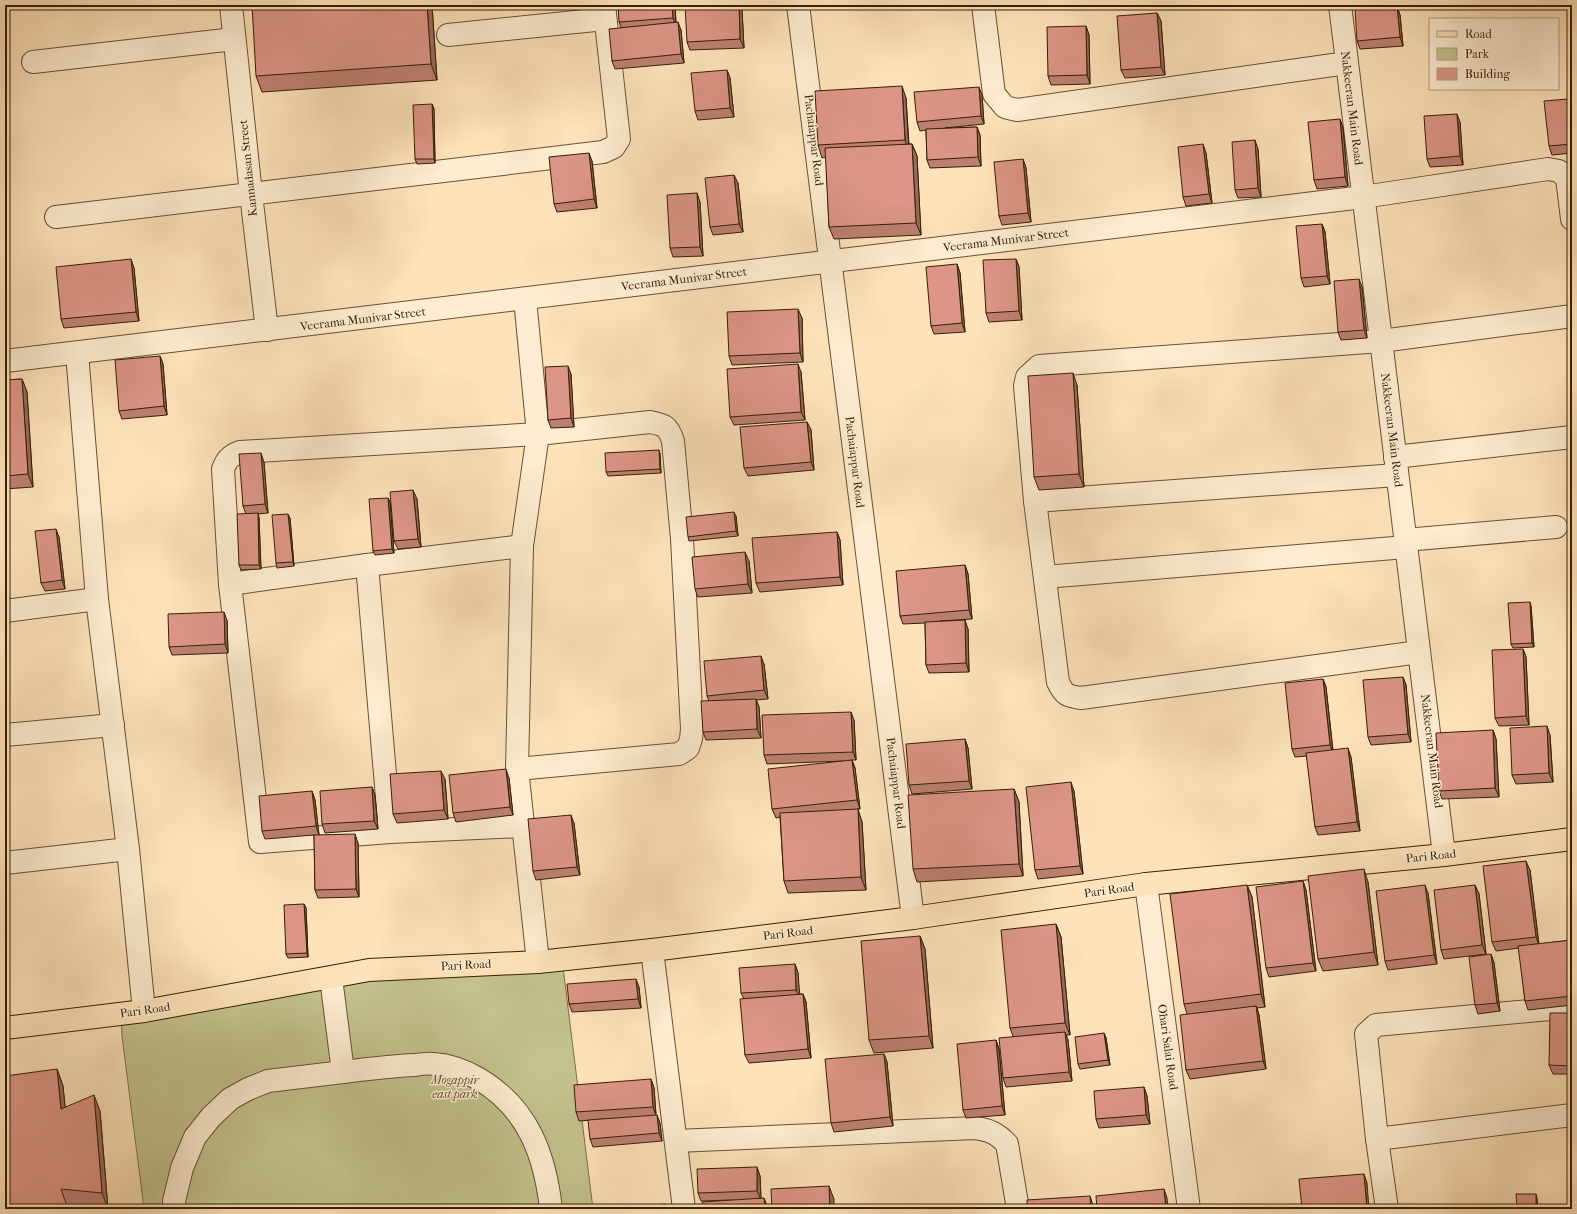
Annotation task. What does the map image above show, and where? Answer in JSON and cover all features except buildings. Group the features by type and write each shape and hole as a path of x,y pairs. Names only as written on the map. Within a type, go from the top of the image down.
{"main road":[{"name":"Pari Road","path":"5,1028 144,1011 331,978 368,970 538,962 652,950 913,918 1146,884 1444,855 1572,839"}],"street":[{"name":"Kannadasan Street","path":"231,5 267,330"},
{"name":"Pachaiappar Road","path":"798,5 913,918"},
{"path":"983,5 994,94 1005,107 1017,110 1347,63"},
{"name":"Nakkeeran Main Road","path":"1340,5 1444,855"},
{"path":"56,217 603,152 614,147 619,139 604,12 448,34"},
{"path":"33,62 234,39"},
{"name":"Veerama Munivar Street","path":"5,361 1363,197 1548,169 1559,171 1567,178 1572,219"},
{"path":"525,299 538,434 522,546 517,769 538,962"},
{"path":"1419,652 1082,698 1068,696 1061,689 1058,682 1035,501 1025,386 1027,377 1039,366 1381,342 1572,316"},
{"path":"77,353 97,599 128,849 144,1011"},
{"path":"517,769 679,754 688,748 692,729 682,539 673,441 670,431 663,424 650,422 538,434 240,452 232,455 226,460 223,469 230,584 260,842 390,832 522,826"},
{"path":"1035,501 1396,466 1572,437"},
{"path":"1045,578 1406,544 1556,527"},
{"path":"230,584 522,546"},
{"path":"367,565 390,832"},
{"path":"5,611 97,599"},
{"path":"5,735 113,725"},
{"path":"5,863 128,849"},
{"name":"Ohari Salai Road","path":"1146,884 1190,1209"},
{"path":"652,950 684,1209"},
{"path":"331,978 343,1072"},
{"path":"1387,1209 1377,1139 1366,1034 1376,1025 1572,1007"},
{"path":"175,1209 174,1201 182,1168 195,1137 211,1117 230,1099 248,1089 268,1081 400,1065 434,1064 463,1070 492,1087 512,1106 528,1127 538,1149 548,1180 551,1209"},
{"path":"1377,1139 1572,1115"},
{"path":"676,1141 975,1128 990,1131 1000,1136 1007,1144 1018,1209"}],"green space":[{"name":"Mogappir east park","path":"562,959 593,1209 144,1209 122,1036 121,1014 369,970"}]}
